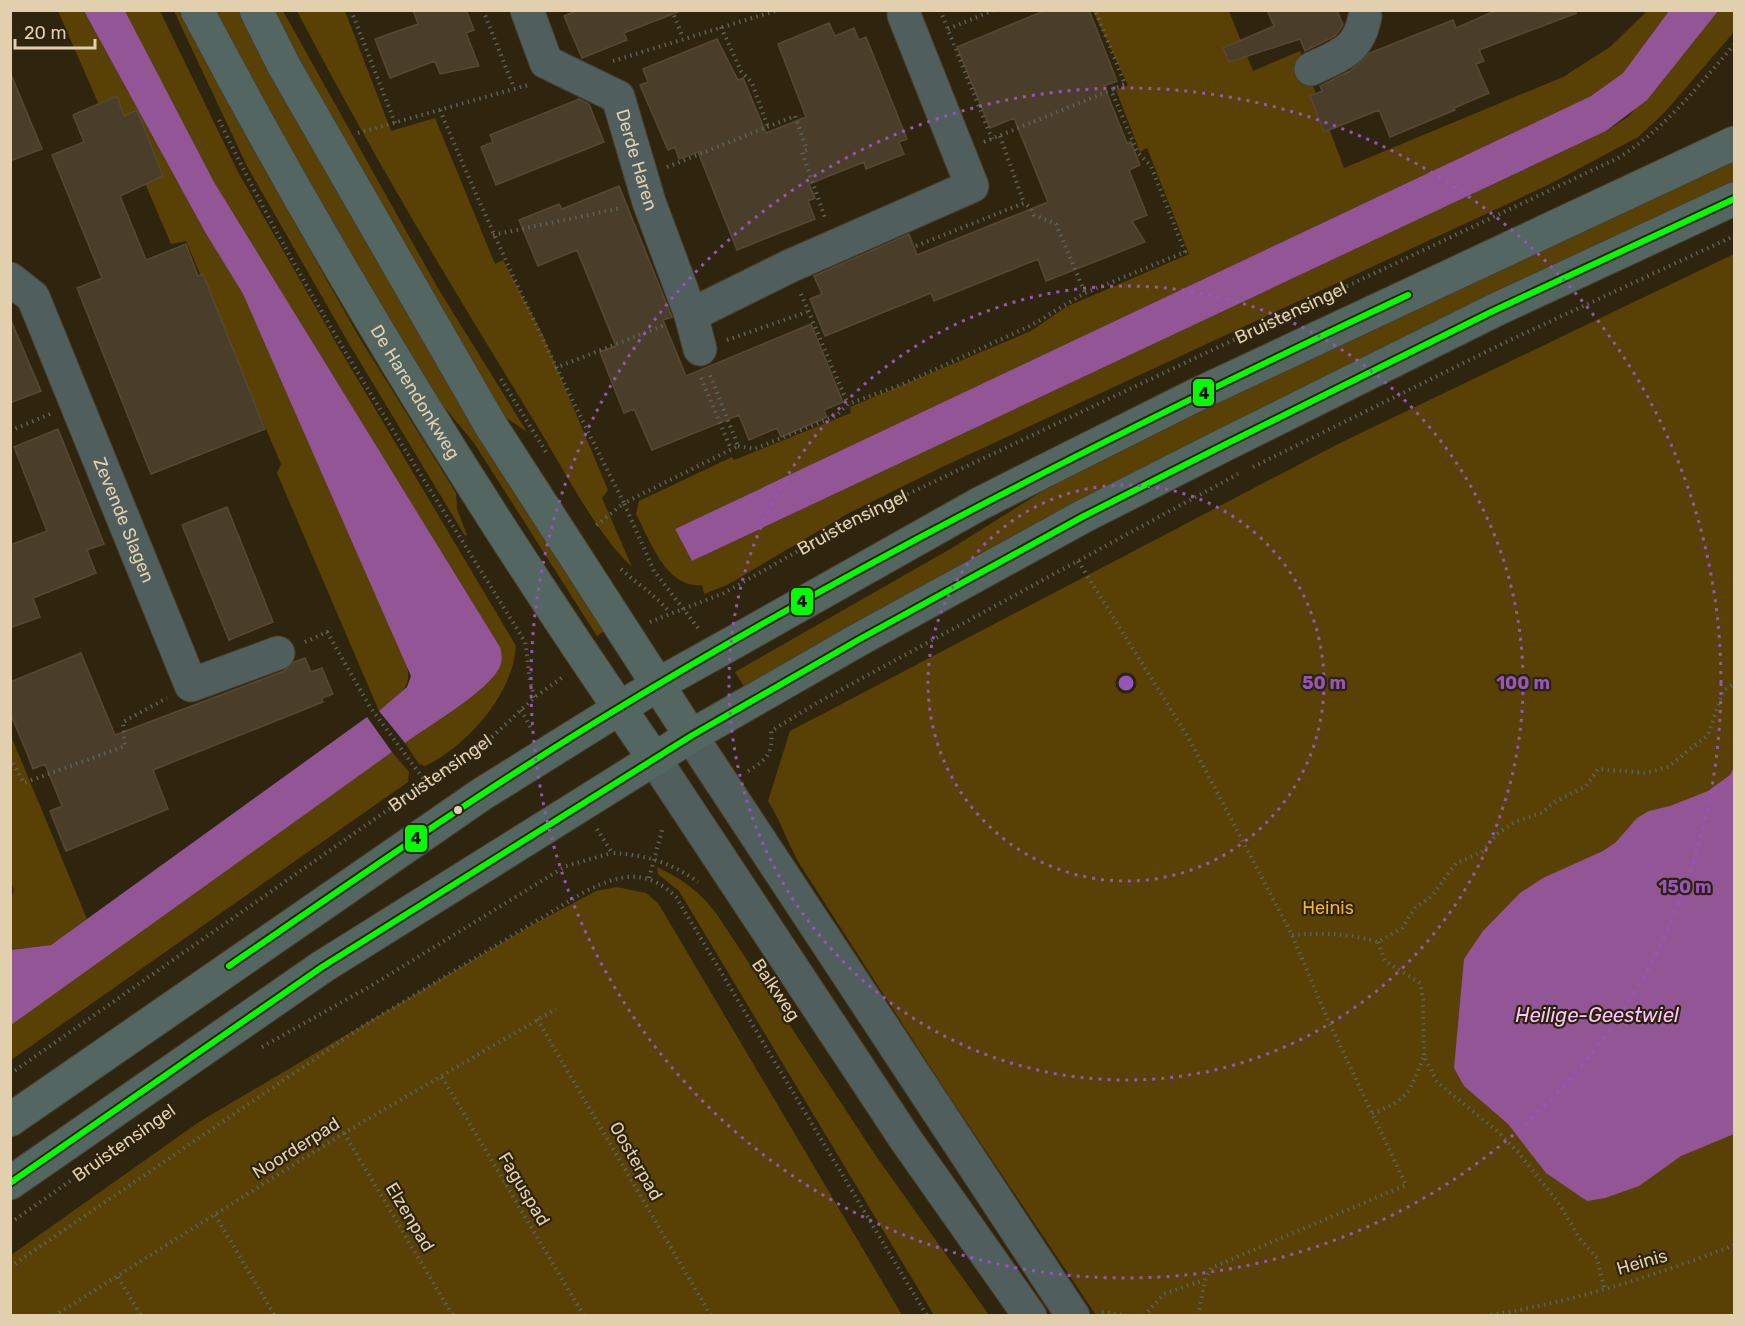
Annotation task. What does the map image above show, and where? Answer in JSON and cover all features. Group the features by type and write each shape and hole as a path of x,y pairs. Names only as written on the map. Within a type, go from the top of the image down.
{"main road":[{"name":"De Harendonkweg","path":"197,10 236,84 407,383 586,662 654,760"},
{"path":"256,10 284,66 491,426 691,736"},
{"name":"Bruistensingel","path":"10,1120 279,932 482,794 657,685 980,504 1064,460 1209,389 1734,143"},
{"name":"Bruistensingel","path":"10,1183 322,967 691,736 1084,516 1493,311 1734,199"}],"street":[{"name":"Derde Haren","path":"527,10 546,62 618,97 645,190 691,315 700,349"},
{"path":"691,315 790,266 972,186 904,15 905,10"},
{"path":"1311,69 1351,50 1362,34 1367,12"},
{"name":"Zevende Slagen","path":"10,279 33,297 192,685"},
{"path":"192,685 278,653"},
{"path":"691,736 1087,1314"},
{"name":"Balkweg","path":"654,760 906,1140 1030,1316"}],"path":[{"path":"351,10 395,123"},
{"path":"483,10 514,88"},
{"path":"672,10 683,38"},
{"path":"940,10 992,139"},
{"path":"947,29 994,10"},
{"path":"960,152 1125,84 1095,10"},
{"path":"721,27 741,71 752,83 768,127"},
{"name":"Bruistensingel","path":"626,637 669,612 724,593 853,520 1618,158 1641,143 1670,117 1734,45"},
{"path":"593,528 624,503 731,449 738,446 754,449 836,416 848,404 901,385 1030,326 1084,293 1185,252 1151,166 1138,153 1111,90"},
{"path":"440,110 493,235 555,369 624,503 654,571 684,608"},
{"path":"218,116 243,169 342,344 525,642 529,662 529,682 535,697"},
{"path":"493,235 645,190 768,127 795,117 807,150 802,152 836,247"},
{"path":"352,123 364,143"},
{"path":"1000,136 1024,203 1031,208 1034,215 1056,224 1084,293"},
{"path":"904,217 916,246 1024,203"},
{"path":"724,785 763,762 772,747 771,731 822,700 1237,474 1506,342 1734,236"},
{"path":"790,266 807,312 848,404"},
{"path":"731,449 692,354 700,349 807,312"},
{"path":"555,369 691,315"},
{"path":"700,349 738,446"},
{"path":"500,377 549,457"},
{"path":"10,431 76,404"},
{"path":"587,518 598,537"},
{"path":"1078,561 1188,737 1292,935 1406,1185 1211,1268 1205,1280 1198,1316"},
{"path":"615,563 634,582 655,594 669,612"},
{"path":"278,653 327,632 370,706 425,781"},
{"name":"Bruistensingel","path":"10,1074 492,736 535,697 586,662"},
{"path":"1292,935 1327,933 1357,936 1378,942 1402,928 1415,908 1432,896 1456,863 1482,852 1497,834 1515,822 1540,813 1555,802 1587,786 1598,769 1646,773 1668,767 1690,752 1708,735 1723,691 1734,684"},
{"path":"10,758 24,783 125,746 123,722 192,685"},
{"path":"520,710 547,753"},
{"path":"583,805 612,853"},
{"path":"649,878 665,820 687,807"},
{"path":"253,1053 374,984 566,866 612,853 635,854 685,872 704,887"},
{"path":"10,1267 373,1020 586,891 610,879 632,876 649,878 665,886 676,897 927,1316"},
{"path":"1372,1113 1395,1105 1411,1086 1424,1056 1423,1000 1420,983 1385,961 1378,942"},
{"name":"Noorderpad","path":"54,1316 344,1133 556,1009"},
{"name":"Oosterpad","path":"537,1019 711,1316"},
{"path":"1424,1056 1437,1082 1497,1131 1518,1152 1560,1204 1580,1239 1597,1258 1604,1287"},
{"name":"Faguspad","path":"442,1077 584,1316"},
{"name":"Elzenpad","path":"344,1133 453,1316"},
{"name":"Bruistensingel","path":"10,1223 98,1161"},
{"path":"215,1215 275,1316"},
{"name":"Heinis","path":"1485,1316 1529,1309 1688,1263 1734,1245"},
{"path":"118,1277 141,1316"},
{"path":"1144,1316 1164,1294 1205,1280"},
{"path":"1087,1314 1130,1316"}],"green space":[{"path":"58,11 84,11 205,232 243,294 405,659 408,677 404,690 379,711 277,473 281,464 186,241 171,244 121,127 110,130"},
{"path":"125,11 160,11 238,172 339,348 516,646 513,664 506,682 497,700 485,716 457,746 425,766 419,764 405,743 481,688 500,647 214,182"},
{"path":"174,11 179,11 260,162 359,337 456,493 457,509 467,535 465,536 348,342 247,166"},
{"path":"212,11 239,11 324,169 414,325 604,631 597,636 474,443 441,403 384,318"},
{"path":"271,11 283,11 439,290 527,432 502,415"},
{"path":"297,11 345,11 391,131 435,118 495,264 503,260 543,335 608,490 602,498 632,567 618,553 591,516 470,316 381,165"},
{"path":"1093,11 1229,11 1253,71 1300,51 1344,168 1563,77 1610,47 1647,11 1669,11 1623,73 1591,96 675,529 692,561 1606,131 1629,116 1718,11 1734,11 1734,32 1664,113 1638,137 1550,184 942,467 849,513 727,585 704,594 702,585 689,584 678,579 661,561 647,537 636,514 639,501 732,457 734,460 851,413 850,407 1031,331 1066,307 1189,254 1147,148 1140,152 1116,90 1128,85"},
{"path":"1734,157 1734,185 745,688 735,672 952,548 1070,474 1201,406"},
{"name":"Heinis","path":"1734,254 1734,1315 1096,1315 947,1093 799,863 768,801 790,731 1340,443"},
{"path":"11,736 87,919 51,945 11,950 10,900 14,890 10,880"},
{"path":"392,752 409,772 408,782 11,1060 10,1025"},
{"path":"657,867 690,886 716,913 876,1156 989,1315 934,1315 679,891 658,874"},
{"path":"617,887 646,893 658,903 902,1315 11,1315 11,1255 199,1122 532,925 596,891"}],"water":[{"path":"84,11 125,11 214,182 500,647 501,664 491,679 469,699 405,743 379,711 407,687 411,676 243,294 205,232"},
{"path":"1669,11 1718,11 1647,100 1606,131 692,561 675,529 1591,96 1623,73"},
{"path":"367,717 392,752 11,1025 11,950 51,945"},
{"name":"Heilige-Geestwiel","path":"1734,767 1734,1134 1681,1156 1639,1186 1605,1198 1587,1201 1546,1173 1508,1124 1464,1086 1454,1068 1464,959 1483,931 1520,893 1543,878 1603,851 1616,842 1637,818 1649,811 1670,806 1708,791 1730,775"}],"building":[{"path":"413,10 466,10 474,30 466,33 479,66 440,74 435,61 390,78 375,39 418,24"},
{"path":"578,10 678,10 678,12 624,33 627,40 582,58 564,16"},
{"path":"1046,10 1089,10 1117,81 1104,86 1127,143 1131,142 1140,165 1129,170 1147,215 1132,221 1145,242 1046,281 1038,259 934,301 931,293 825,336 810,299 822,294 814,276 909,234 917,255 1048,202 1014,118 990,128 957,47"},
{"path":"1267,10 1337,10 1343,25 1335,36 1305,51 1300,39 1229,62 1223,48 1274,26"},
{"path":"1497,10 1577,13 1479,50 1484,61 1476,64 1489,93 1454,108 1455,110 1390,137 1379,110 1324,132 1310,96 1322,91 1320,86 1350,71 1370,53 1453,20 1456,28"},
{"path":"829,23 835,36 854,28 859,40 866,37 907,139 899,142 904,154 866,169 864,162 809,184 815,198 808,201 815,219 737,250 698,152 679,159 675,147 668,150 640,85 648,82 643,69 717,39 738,80 743,78 766,133 806,117 778,44"},
{"path":"10,72 42,149 10,161"},
{"path":"117,96 124,116 137,110 163,176 120,196 146,260 186,244 198,276 203,274 265,429 151,474 77,288 102,278 52,155 84,142 73,115"},
{"path":"579,99 589,104 604,142 496,185 481,147 493,142 490,135"},
{"path":"619,186 672,317 663,320 686,376 811,324 843,402 824,410 827,417 781,437 777,428 749,440 739,415 652,450 634,409 624,413 600,352 616,346 577,250 538,266 519,220 559,204 562,209"},
{"path":"10,318 41,391 10,403"},
{"path":"58,429 104,544 87,550 96,573 33,598 40,617 10,628 10,545 47,531 14,447"},
{"path":"227,507 273,622 229,640 182,525"},
{"path":"81,653 115,735 284,671 294,662 305,658 311,672 322,668 333,694 322,698 323,702 153,770 168,809 66,851 50,811 62,806 45,764 33,769 10,713 10,682"}],"transit line":[{"name":"4","path":"10,1183 322,967 691,736 858,640 1084,516 1224,445 1493,311 1734,199"},
{"name":"4","path":"229,966 415,839 556,747 800,603 1000,495 1203,393 1408,295"}]}
